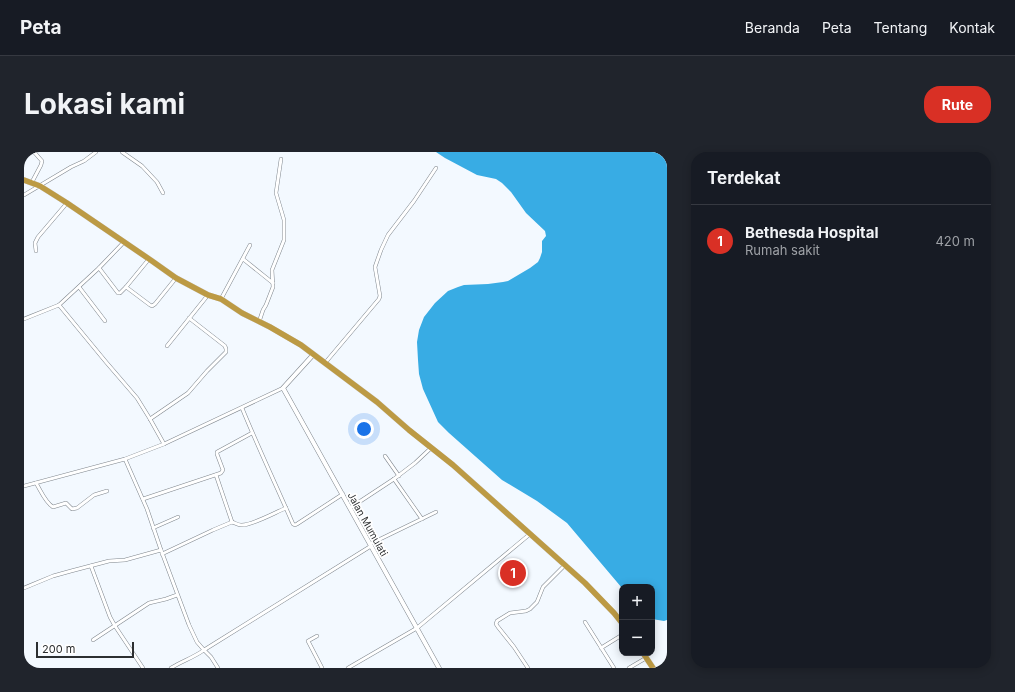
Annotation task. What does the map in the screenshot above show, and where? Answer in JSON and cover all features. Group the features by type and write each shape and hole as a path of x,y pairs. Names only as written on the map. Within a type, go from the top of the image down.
{"highway":[{"path":"24,180 40,186 67,203 176,278 208,295 221,299 242,313 301,345 313,355 325,362 377,402 453,465 585,583 620,620"},
{"path":"644,656 653,668"}],"street":[{"path":"32,182 42,161 34,152"},
{"path":"24,195 84,161 96,152"},
{"path":"122,152 142,166 157,182 163,193"},
{"path":"259,322 272,290 272,270 283,245 285,234 284,216 276,193 281,159"},
{"path":"325,362 380,299 375,267 380,250 388,235 414,201 436,168"},
{"path":"36,251 38,237 67,203"},
{"path":"24,319 60,305 124,242"},
{"path":"221,299 250,245"},
{"path":"99,268 117,293 120,293 149,259"},
{"path":"243,259 273,283"},
{"path":"126,287 152,306 176,278"},
{"path":"79,287 105,321"},
{"path":"167,346 208,295"},
{"path":"60,305 136,398 164,444"},
{"path":"150,419 188,393 226,352 225,346 189,318"},
{"path":"24,486 125,460 164,444 284,388 313,355"},
{"name":"Jalan Mumulati","path":"284,388 439,668"},
{"path":"242,408 293,524 295,525 343,494"},
{"path":"143,499 222,473 223,470 216,454 217,452 252,433"},
{"path":"350,508 399,476 431,448"},
{"path":"384,456 399,476"},
{"path":"125,460 143,499 177,595 194,635 218,668"},
{"path":"216,474 232,522"},
{"path":"394,479 422,519"},
{"path":"36,483 47,502 53,507 66,503 72,509 78,508 94,495 107,491"},
{"path":"24,588 53,576 91,566 114,560 125,560 161,552 232,522 239,525 245,525 286,508"},
{"path":"171,668 184,660 196,656 371,545 436,512"},
{"path":"153,528 178,517"},
{"path":"348,668 417,628 530,534"},
{"path":"528,668 498,627 496,621 510,613 530,609 537,602 543,588 565,565"},
{"path":"91,566 115,626 143,668"},
{"path":"93,640 148,603 177,595"},
{"path":"586,622 614,668"},
{"path":"318,636 308,641 322,668"},
{"path":"601,648 619,637"},
{"path":"629,668 644,656"},
{"path":"662,668 667,665"}],"water":[{"path":"436,152 667,152 667,620 655,620 655,584 619,584 567,523 537,501 502,480 438,422 423,389 419,374 417,342 419,330 424,317 435,303 448,291 464,285 508,281 530,268 538,262 540,258 542,252 542,241 546,236 545,231 526,213 511,192 502,183 496,179 477,175"}],"place":[{"name":"Bethesda Hospital","path":"513,573"}]}
